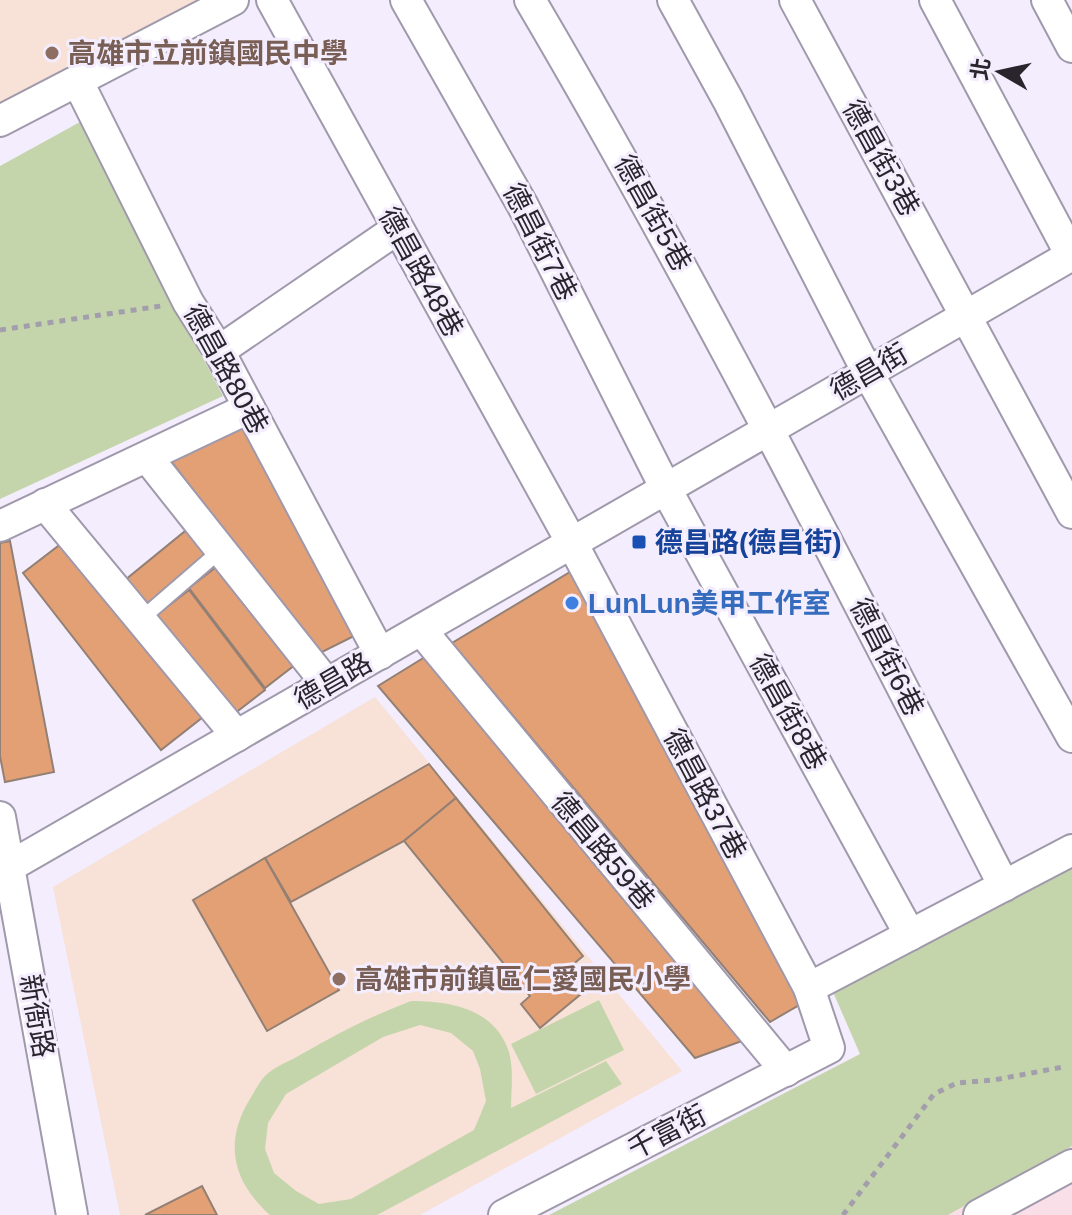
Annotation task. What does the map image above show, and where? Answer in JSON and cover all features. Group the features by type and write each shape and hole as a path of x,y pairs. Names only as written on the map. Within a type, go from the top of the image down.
{"street":[{"path":"0,121 233,0"},
{"name":"德昌路48巷","path":"272,0 572,543"},
{"name":"德昌街7巷","path":"406,0 523,206 666,489"},
{"name":"德昌街5巷","path":"530,0 623,158 770,429"},
{"path":"673,0 728,100 868,373 1072,737"},
{"name":"德昌街3巷","path":"795,0 1072,513"},
{"path":"935,0 1072,256"},
{"path":"1047,0 1072,47"},
{"name":"德昌路80巷","path":"78,82 188,302 219,351 380,654"},
{"path":"219,351 397,229"},
{"name":"德昌街","path":"666,489 1072,256"},
{"path":"0,526 249,408"},
{"name":"德昌街6巷","path":"770,429 1004,886"},
{"path":"147,457 327,684"},
{"name":"德昌路","path":"5,869 666,489"},
{"name":"德昌街8巷","path":"666,489 910,935"},
{"path":"45,504 237,736"},
{"name":"德昌路37巷","path":"572,543 809,988 829,1048"},
{"name":"德昌路59巷","path":"421,630 786,1071"},
{"name":"新衙路","path":"0,817 5,869 72,1215"},
{"path":"809,988 1072,850"},
{"name":"千富街","path":"504,1215 829,1048"},
{"path":"979,1215 1072,1165"}],"lane":[{"path":"140,620 221,550"}],"path":[{"path":"0,330 188,302"},
{"path":"843,1215 934,1094 957,1083 1063,1067"}],"shaded area":[{"name":"高雄市立前鎮國民中學","path":"0,0 206,0 0,105"},
{"name":"高雄市前鎮區仁愛國民小學","path":"375,697 682,1071 420,1215 120,1215 53,887"},
{"path":"1072,1146 1072,1215 948,1215"}],"green space":[{"path":"80,122 223,396 0,499 0,166"},
{"path":"1072,868 1072,1146 948,1215 549,1215 860,1054 833,992"},
{"path":"599,1000 624,1050 536,1094 511,1044"},
{"path":"411,1001 441,1003 470,1010 493,1026 502,1037 511,1059 511,1108 606,1061 622,1084 377,1215 270,1215 247,1189 236,1161 237,1131 258,1086 267,1074 279,1066 354,1026","holes":["420,1025 451,1033 473,1051 480,1069 486,1101 474,1130 351,1199 319,1204 274,1173 265,1149 268,1123 286,1094 383,1037"]}],"building":[{"path":"245,415 354,636 318,654 168,457"},
{"path":"195,523 217,550 142,612 119,585"},
{"path":"66,540 203,717 161,750 23,573"},
{"path":"10,541 54,772 5,782 0,756 0,543"},
{"path":"224,561 300,661 265,688 189,588"},
{"path":"580,566 806,1001 770,1022 452,643"},
{"path":"189,590 265,690 230,717 154,617"},
{"path":"433,652 750,1038 695,1058 378,686"},
{"path":"429,764 456,798 404,841 291,902 265,858"},
{"path":"456,798 583,956 564,972 581,994 540,1028 521,1004 530,996 404,841"},
{"path":"265,858 339,990 267,1031 193,900"},
{"path":"202,1186 217,1215 145,1215"}],"place":[{"name":"高雄市立前鎮國民中學","path":"52,53"},
{"name":"德昌路(德昌街)","path":"639,542"},
{"name":"LunLun美甲工作室","path":"572,603"},
{"name":"高雄市前鎮區仁愛國民小學","path":"339,979"}]}
